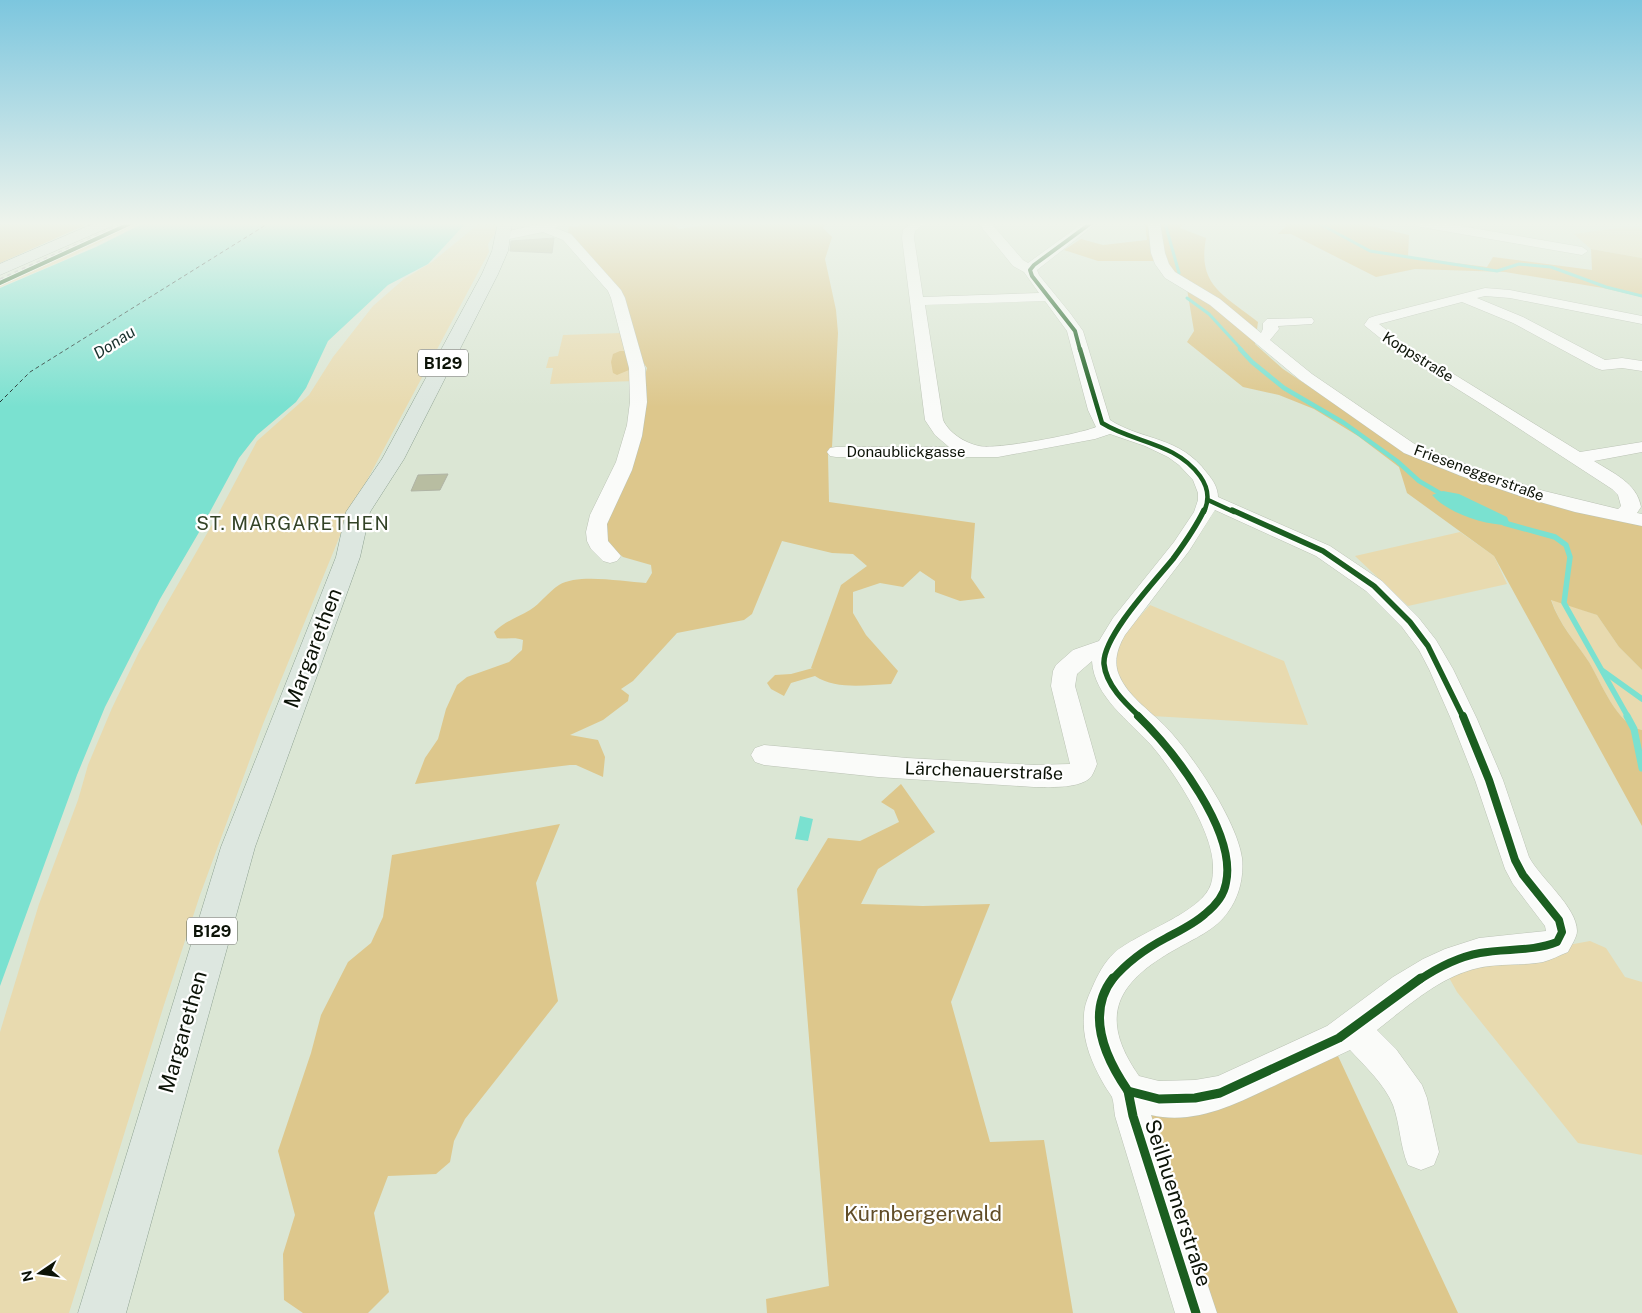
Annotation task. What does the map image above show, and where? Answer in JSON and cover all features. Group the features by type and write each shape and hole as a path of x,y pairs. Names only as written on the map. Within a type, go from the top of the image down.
{"main road":[{"name":"Margarethen","path":"102,1313 238,847 348,557 361,536 377,502 384,474 479,284"}],"street":[{"path":"609,284 617,296 637,367 638,407 635,428 621,476 596,526 598,542 610,556"},
{"name":"Donaublickgasse","path":"915,284 936,426 946,436 976,451"},
{"path":"1039,284 1075,331 1100,420 1110,428 1167,449 1179,456 1203,480 1207,488 1208,500 1202,516 1184,545 1134,607 1106,647 1104,669 1110,683 1163,741 1179,763 1224,842 1228,864 1226,887 1215,906 1193,922 1138,953 1119,969 1104,995 1099,1018 1101,1035 1107,1056 1128,1091"},
{"name":"Frieseneggerstraße","path":"1184,284 1232,315 1306,377 1416,452 1519,490 1575,506 1642,520"},
{"name":"Koppstraße","path":"1623,516 1631,507 1625,491 1489,401 1400,346 1371,325 1374,321 1380,319 1485,292 1510,294 1642,320"},
{"path":"918,302 1049,297"},
{"path":"1464,298 1518,320 1602,365 1622,363 1642,366"},
{"path":"1259,339 1267,336 1272,322 1307,321"},
{"name":"Donaublickgasse","path":"836,452 960,453 1014,450 1095,434 1110,428"},
{"path":"1576,458 1642,448"},
{"name":"Seilhuemerstraße","path":"1196,1313 1133,1116 1128,1091 1159,1099 1196,1098 1220,1093 1324,1046 1352,1028 1405,988 1434,970 1456,960 1479,953 1544,947 1556,942 1562,932 1559,920 1522,875 1515,860 1489,780 1464,719 1441,669 1428,646 1410,622 1374,586 1323,551 1208,500"},
{"name":"Lärchenauerstraße","path":"764,755 818,762 902,768 1022,774 1073,774 1082,769 1084,764 1063,686 1065,672 1081,656 1106,647"},
{"path":"1352,1028 1384,1061 1404,1090 1413,1109 1416,1137 1421,1152"}],"shaded area":[{"path":"398,284 472,284 348,516 263,724 200,895 163,1008 69,1313 0,1313 0,1032 39,904 78,800 88,765 112,708 139,652 217,516 257,441 309,395 333,357 373,306"},
{"path":"621,333 635,381 550,384 553,368 546,368 549,357 558,356 563,335"},
{"path":"1460,532 1494,556 1507,584 1408,606 1355,556"},
{"path":"1551,599 1597,615 1619,647 1642,670 1642,730 1633,726 1617,712 1589,662 1563,624"},
{"path":"1150,605 1284,661 1308,725 1152,716 1119,681 1113,655 1116,643"},
{"path":"1590,941 1606,948 1625,977 1642,982 1642,1155 1578,1143 1457,992 1447,974 1530,952"}],"green space":[{"path":"614,284 830,284 836,310 838,333 832,447 828,454 829,502 975,523 971,578 985,598 960,601 935,592 935,581 920,571 903,587 880,583 853,592 853,613 866,635 898,671 891,684 842,685 815,676 791,683 784,696 771,689 767,683 775,675 791,674 813,668 811,668 841,585 867,566 853,554 832,553 782,541 752,614 744,620 677,633 633,681 621,689 629,695 628,701 603,720 570,735 598,740 605,757 603,777 576,765 570,765 415,784 425,758 438,739 446,709 457,685 467,677 509,662 522,650 523,640 497,638 494,632 498,628 530,610 555,588 568,581 601,579 646,583 652,573 651,565 623,557 601,539 647,368 640,358 625,297"},
{"path":"1186,284 1214,284 1224,296 1258,322 1255,344 1283,369 1395,444 1642,523 1642,670 1619,647 1597,615 1551,600 1563,625 1589,662 1617,712 1633,726 1642,730 1642,826 1494,556 1407,493 1399,467 1358,436 1314,409 1279,395 1243,387 1187,342 1194,331"},
{"path":"1580,284 1642,284 1642,297"},
{"path":"627,351 629,370 617,375 613,373 611,362 613,354"},
{"name":"Kürnbergerwald","path":"901,784 935,832 878,869 861,904 923,906 990,904 951,1002 990,1142 1044,1140 1073,1313 767,1313 766,1299 829,1286 797,889 828,838 860,841 899,822 894,810 881,802"},
{"path":"560,824 536,883 558,1001 465,1119 454,1141 450,1162 436,1174 388,1176 374,1213 389,1292 368,1313 303,1313 284,1300 283,1254 295,1215 278,1151 311,1053 321,1015 348,962 371,943 383,917 392,855"},
{"path":"1338,1056 1458,1313 1210,1313 1147,1125 1151,1112 1219,1106"}],"water":[{"name":"Donau","path":"9,284 389,284 328,341 306,388 296,402 257,435 239,458 160,599 105,707 77,775 0,986 0,288"},
{"path":"1443,491 1459,494 1507,517 1510,525 1479,521 1457,513 1432,495"},
{"path":"800,816 813,819 808,841 795,839"}],"building":[{"path":"448,474 440,490 411,491 418,475"}],"waterway":[{"path":"1599,284 1642,296"},
{"path":"1187,298 1209,314 1242,350"},
{"path":"1240,349 1252,362 1284,388 1344,423 1397,461 1419,481 1443,495"},
{"path":"1504,523 1555,537 1566,545 1570,557 1564,603 1628,717"},
{"path":"1603,671 1642,699"},
{"path":"1627,716 1634,729 1642,768"}],"ferry route":[{"path":"0,402 30,372 171,284"}],"cycle path":[{"path":"1039,284 1075,331 1102,423 1110,428 1159,445 1180,457 1202,479 1208,493 1205,509 1190,535 1121,624 1107,648 1104,662 1110,683 1117,693 1162,740 1205,804 1224,843 1228,864 1226,886 1218,903 1185,928 1144,950 1126,964 1111,981 1102,1003 1100,1027 1105,1050 1115,1071 1128,1091"},
{"path":"1196,1313 1133,1116 1128,1091 1159,1099 1195,1098 1220,1093 1339,1038 1405,988 1434,970 1456,960 1479,953 1544,947 1557,942 1562,932 1559,920 1523,875 1515,860 1489,780 1464,719 1441,669 1428,646 1410,622 1374,586 1323,551 1208,500"}],"district":[{"name":"ST. MARGARETHEN","path":"293,523"}]}
